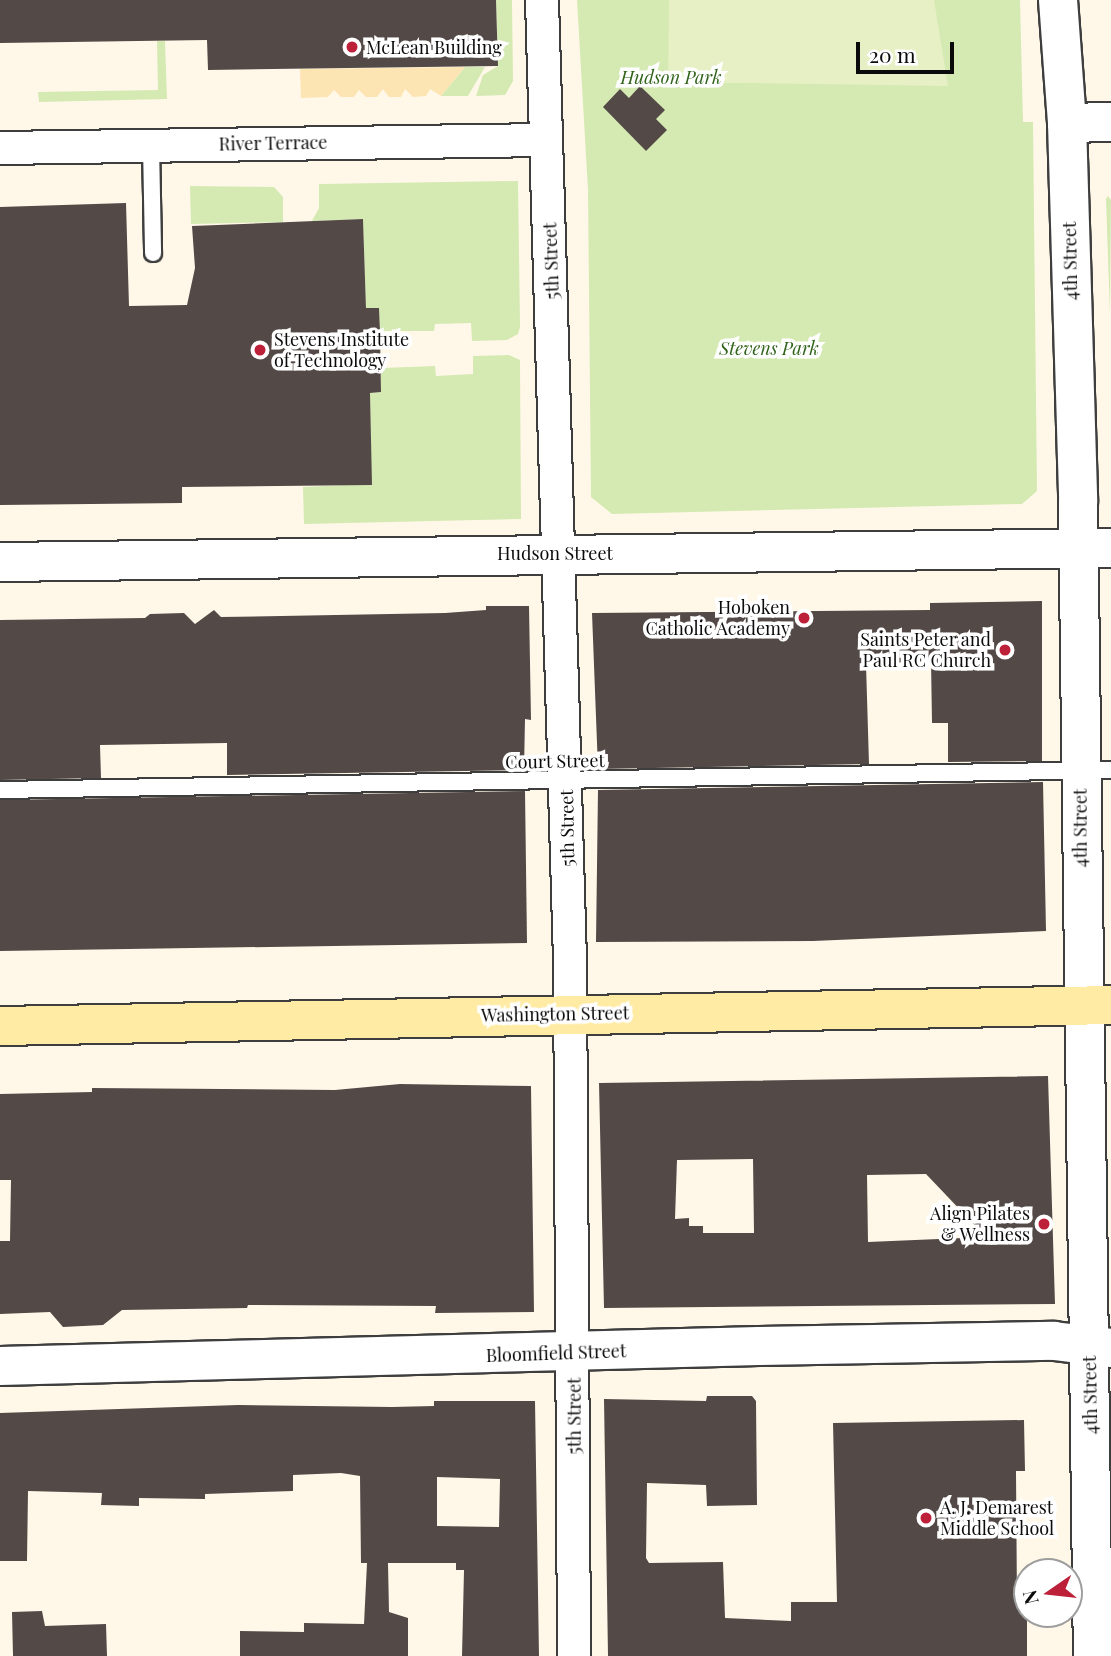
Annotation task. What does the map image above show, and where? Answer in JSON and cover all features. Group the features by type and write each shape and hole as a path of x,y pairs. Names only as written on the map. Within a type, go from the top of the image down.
{"main road":[{"name":"Washington Street","path":"0,1026 1096,1005"}],"street":[{"name":"5th Street","path":"542,0 566,780 574,1354 574,1656"},
{"name":"4th Street","path":"1058,0 1068,123 1077,502 1093,548 1100,1347 1093,1656"},
{"path":"1068,123 1111,122"},
{"name":"River Terrace","path":"0,148 546,141"},
{"name":"Hudson Street","path":"0,562 1093,548"},
{"name":"Bloomfield Street","path":"0,1366 574,1354 799,1345 1054,1341 1100,1347"}],"lane":[{"path":"151,145 153,253"},
{"name":"Court Street","path":"0,790 1095,770"}],"green space":[{"path":"496,0 512,0 513,81 505,95 476,96 483,75 498,66"},
{"name":"Stevens Park","path":"577,0 1020,0 1023,122 1033,122 1037,491 1022,504 612,514 591,497 588,190"},
{"name":"Hudson Park","path":"669,0 934,0 948,86 668,82"},
{"path":"157,41 165,41 167,99 39,102 38,92 158,90"},
{"path":"465,67 485,67 468,96 441,96"},
{"path":"518,181 520,327 518,334 507,340 472,341 471,323 435,324 434,331 380,331 379,308 366,308 363,219 312,221 319,208 319,184"},
{"path":"190,186 274,187 283,197 283,222 191,224"},
{"path":"1108,196 1111,200 1110,315 1106,199"},
{"path":"509,355 520,360 521,519 304,524 303,487 371,484 370,393 381,392 381,368 435,366 436,376 473,374 473,356"}],"sand":[{"path":"465,67 441,96 430,89 426,96 413,97 405,89 401,97 389,97 383,89 377,97 366,97 359,90 354,97 341,97 334,90 328,97 301,98 300,69"}],"building":[{"name":"McLean Building","path":"0,0 496,0 498,66 208,70 207,40 0,43"},
{"path":"640,86 665,110 656,119 667,130 646,151 603,107 620,89 629,98"},
{"path":"126,203 129,306 187,305 195,268 192,226 363,219 366,308 379,308 380,331 381,392 370,393 372,485 182,487 182,503 0,505 0,207"},
{"path":"1042,601 1042,761 948,762 948,723 932,723 931,661 866,664 869,764 598,769 592,613 930,610 930,603"},
{"path":"486,606 529,606 531,720 525,719 524,770 227,775 227,743 100,745 101,778 0,780 0,620 145,618 150,614 184,613 195,624 214,610 221,617 445,613 486,610"},
{"path":"1043,782 1046,931 813,941 596,942 598,790"},
{"path":"525,791 527,943 0,951 0,800"},
{"path":"1048,1076 1055,1304 604,1308 599,1083","holes":["753,1159 754,1233 703,1233 703,1226 689,1226 689,1218 675,1219 677,1160","926,1174 986,1237 868,1242 867,1175"]},
{"path":"400,1084 531,1086 534,1312 435,1313 436,1306 248,1305 247,1308 122,1310 103,1325 63,1327 50,1312 0,1314 0,1241 10,1241 11,1180 0,1180 0,1094 92,1092 92,1088 335,1090"},
{"path":"707,1396 752,1396 756,1401 757,1505 707,1506 706,1485 647,1483 646,1558 649,1563 723,1562 725,1618 791,1621 791,1602 837,1602 833,1423 1024,1420 1025,1471 1016,1471 1017,1558 1013,1558 1013,1628 1027,1628 1027,1656 608,1656 604,1399 706,1401"},
{"path":"434,1401 535,1401 539,1656 462,1656 464,1570 456,1570 456,1563 388,1563 389,1612 408,1618 408,1656 240,1656 240,1631 304,1632 304,1623 364,1624 367,1563 361,1563 360,1476 341,1473 293,1475 293,1491 205,1494 205,1499 139,1498 139,1506 101,1505 102,1493 28,1491 27,1561 0,1561 0,1413 238,1405 434,1406","holes":["437,1477 500,1479 499,1527 437,1526"]},
{"path":"42,1611 45,1626 106,1624 107,1656 13,1656 12,1612"}],"place":[{"name":"McLean Building","path":"352,47"},
{"name":"Stevens Institute of Technology","path":"260,350"},
{"name":"Hoboken Catholic Academy","path":"804,618"},
{"name":"Saints Peter and Paul RC Church","path":"1005,650"},
{"name":"Align Pilates & Wellness","path":"1044,1224"},
{"name":"A. J. Demarest Middle School","path":"926,1518"}]}
